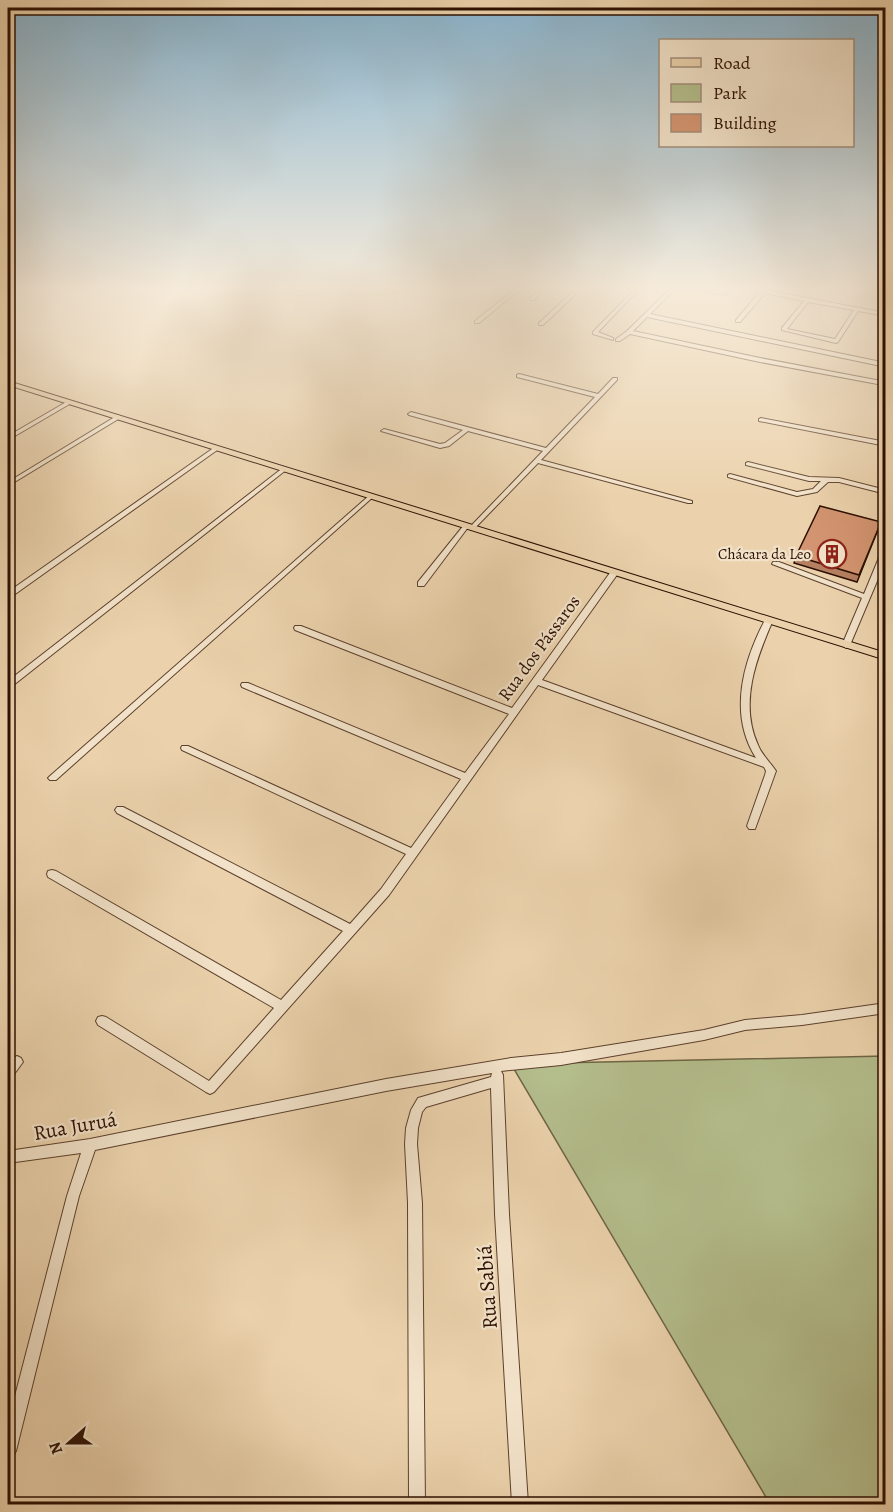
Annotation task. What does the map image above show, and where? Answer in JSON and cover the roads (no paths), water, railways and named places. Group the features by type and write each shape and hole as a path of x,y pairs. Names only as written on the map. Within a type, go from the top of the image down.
{"main road":[{"path":"8,383 885,657"}],"street":[{"path":"745,357 885,381"},
{"path":"845,357 885,365"},
{"path":"519,376 599,396"},
{"path":"421,584 469,527 538,461 615,378"},
{"path":"8,438 70,402"},
{"path":"411,414 547,450"},
{"path":"8,484 118,417"},
{"path":"761,420 885,444"},
{"path":"384,431 440,446 447,445 467,429"},
{"path":"8,595 217,448"},
{"path":"538,461 690,502"},
{"path":"748,464 809,478 839,480 885,492"},
{"path":"8,685 284,469"},
{"path":"730,476 797,494 815,491 827,479"},
{"path":"53,778 371,496"},
{"path":"846,645 885,550"},
{"path":"776,564 866,597"},
{"name":"Rua dos Pássaros","path":"102,1022 210,1088 385,892 615,572"},
{"path":"752,826 771,771 753,747 746,730 745,683 769,620"},
{"path":"298,628 513,711"},
{"path":"536,681 767,765"},
{"path":"245,685 467,778"},
{"path":"185,748 413,853"},
{"path":"120,810 351,930"},
{"path":"52,874 282,1007"},
{"path":"417,1504 415,1203 412,1128 422,1102 497,1074 745,1025 802,1020 885,1008"},
{"path":"8,1073 17,1062"},
{"name":"Rua Juruá","path":"8,1157 90,1145 386,1085 497,1074"},
{"name":"Rua Sabiá","path":"497,1074 502,1214 520,1504"},
{"path":"8,1451 73,1196 90,1145"}],"place":[{"name":"Chácara da Leo","path":"832,554"}]}
